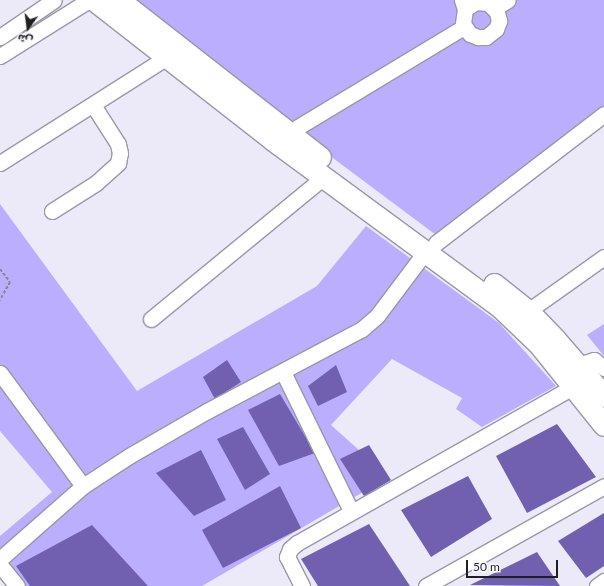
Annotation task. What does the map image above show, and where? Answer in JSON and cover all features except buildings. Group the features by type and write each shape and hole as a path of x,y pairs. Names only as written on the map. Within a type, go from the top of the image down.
{"main road":[{"path":"94,0 288,132 430,248 500,307 538,344 604,425"},
{"path":"119,0 173,54 324,177 528,311 578,365 604,396"}],"street":[{"path":"0,37 54,0"},
{"path":"0,56 89,0"},
{"path":"495,8 508,0"},
{"path":"480,1 495,8 499,21 490,35 478,37 464,28 462,18 464,4 480,1"},
{"path":"288,132 464,28"},
{"path":"0,163 173,54"},
{"path":"52,211 96,183 118,163 120,153 118,144 93,105"},
{"path":"0,559 83,486 207,411 362,329 377,316 430,248 604,114"},
{"path":"151,319 324,177"},
{"path":"528,311 604,257"},
{"path":"578,365 594,360 604,368"},
{"path":"283,372 351,511"},
{"path":"0,373 83,486"},
{"path":"302,586 288,561 290,549 351,511 480,442 573,387"},
{"path":"426,586 443,582 604,486"},
{"path":"0,565 17,586"},
{"path":"597,586 604,581"}],"path":[{"path":"0,269 10,282 0,300"}],"shaded area":[{"path":"130,0 604,0 604,107 436,235 274,114"},
{"path":"0,204 137,391 317,286 366,226 499,323 556,386 482,427 456,409 462,398 392,359 331,425 389,477 202,586 11,586 0,571 0,536 52,492 0,431"},
{"path":"604,324 604,356 587,335"}]}
